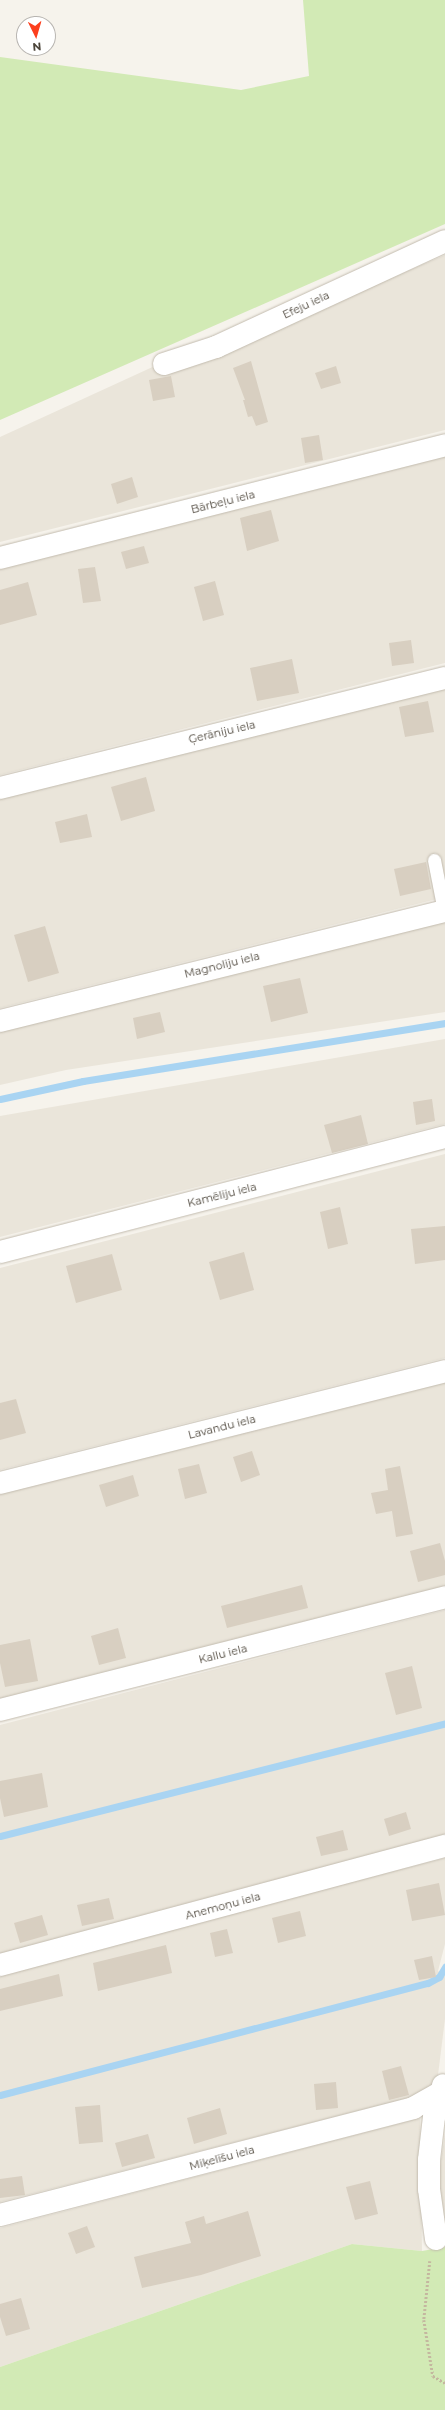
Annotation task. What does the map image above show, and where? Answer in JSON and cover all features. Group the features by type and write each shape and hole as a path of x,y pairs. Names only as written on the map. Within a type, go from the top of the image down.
{"street":[{"name":"Efeju iela","path":"164,364 216,347 445,241"},
{"name":"Bārbeļu iela","path":"0,558 445,445"},
{"name":"Ģerāniju iela","path":"0,788 445,678"},
{"name":"Magnoliju iela","path":"0,1021 445,911"},
{"name":"Kamēliju iela","path":"0,1252 445,1137"},
{"name":"Lavandu iela","path":"0,1483 445,1371"},
{"name":"Kallu iela","path":"0,1710 445,1597"},
{"name":"Anemoņu iela","path":"0,1964 445,1846"},
{"name":"Miķelīšu iela","path":"0,2216 414,2108 443,2086"},
{"path":"436,2239 429,2189 429,2160 434,2117 443,2086"}],"lane":[{"path":"434,860 445,911"}],"path":[{"path":"436,2239 431,2257 424,2320 433,2376 445,2383"}],"shaded area":[{"path":"445,255 445,430 0,542 0,437 207,342 213,354"},
{"path":"445,454 445,663 0,775 0,566"},
{"path":"445,685 445,897 0,1008 0,797"},
{"path":"445,921 445,1012 66,1070 0,1085 0,1032"},
{"path":"445,1039 445,1124 0,1237 0,1116"},
{"path":"445,1154 445,1358 0,1470 0,1268"},
{"path":"445,1380 445,1586 0,1699 0,1492"},
{"path":"445,1610 445,1838 0,1954 0,1725"},
{"path":"445,1858 445,1944 438,1971 445,1976 445,2019 436,2091 0,2202 0,1973"},
{"path":"420,2118 422,2251 352,2244 0,2367 0,2228"},
{"path":"445,2134 445,2232 437,2186"}],"green space":[{"path":"303,0 445,0 445,224 0,420 0,57 241,90 309,76"},
{"path":"352,2244 422,2251 445,2247 445,2410 0,2410 0,2367"}],"building":[{"path":"251,361 268,422 256,426 252,416 248,417 243,400 245,400 233,368"},
{"path":"336,366 341,383 321,389 315,373"},
{"path":"171,376 175,397 153,401 149,380"},
{"path":"319,435 323,460 305,463 301,438"},
{"path":"132,477 138,497 117,504 111,484"},
{"path":"271,510 279,541 247,551 240,518"},
{"path":"144,546 149,563 126,569 121,552"},
{"path":"95,567 101,601 83,603 78,569"},
{"path":"215,581 224,615 203,621 194,587"},
{"path":"28,582 37,615 0,625 0,590"},
{"path":"411,640 414,663 392,666 389,643"},
{"path":"292,659 299,693 257,701 250,668"},
{"path":"428,701 434,732 405,737 399,707"},
{"path":"146,777 155,811 121,821 111,787"},
{"path":"87,814 92,837 60,843 55,822"},
{"path":"426,862 431,889 400,896 394,869"},
{"path":"45,926 59,973 28,982 14,935"},
{"path":"300,978 308,1013 271,1022 263,986"},
{"path":"160,1012 165,1032 137,1039 133,1018"},
{"path":"432,1099 435,1121 416,1125 413,1102"},
{"path":"361,1115 368,1144 332,1153 324,1125"},
{"path":"340,1207 348,1244 328,1249 320,1212"},
{"path":"445,1226 445,1260 415,1264 411,1229"},
{"path":"244,1252 254,1290 220,1300 209,1262"},
{"path":"112,1254 122,1290 76,1303 66,1266"},
{"path":"16,1399 26,1433 0,1440 0,1403"},
{"path":"252,1451 260,1475 241,1482 233,1457"},
{"path":"199,1464 207,1493 185,1499 178,1469"},
{"path":"400,1466 413,1534 396,1537 392,1511 376,1514 371,1493 388,1490 385,1469"},
{"path":"133,1475 139,1496 106,1507 99,1485"},
{"path":"440,1543 445,1561 445,1575 418,1582 410,1551"},
{"path":"302,1585 308,1608 227,1628 221,1606"},
{"path":"118,1628 126,1658 99,1665 91,1636"},
{"path":"30,1639 38,1681 5,1687 0,1663 0,1645"},
{"path":"412,1666 422,1708 396,1715 385,1673"},
{"path":"42,1773 48,1807 4,1817 0,1798 0,1781"},
{"path":"406,1812 411,1829 389,1836 384,1819"},
{"path":"343,1830 348,1850 321,1856 316,1837"},
{"path":"439,1883 445,1915 412,1921 406,1890"},
{"path":"109,1898 114,1919 82,1926 77,1905"},
{"path":"300,1911 306,1936 278,1943 272,1918"},
{"path":"42,1915 48,1935 20,1943 14,1923"},
{"path":"227,1929 233,1953 215,1957 210,1933"},
{"path":"166,1945 172,1973 98,1991 93,1963"},
{"path":"432,1956 436,1977 419,1980 414,1960"},
{"path":"59,1974 63,1996 0,2011 0,1989"},
{"path":"401,2066 409,2095 389,2100 382,2071"},
{"path":"336,2082 338,2108 316,2110 314,2084"},
{"path":"100,2105 103,2142 79,2144 75,2107"},
{"path":"220,2108 227,2134 194,2144 187,2118"},
{"path":"148,2134 155,2158 122,2167 115,2143"},
{"path":"22,2176 25,2195 0,2198 0,2179"},
{"path":"370,2181 378,2214 355,2220 346,2187"},
{"path":"248,2211 261,2256 201,2275 142,2288 134,2257 191,2243 185,2222 204,2216 206,2224"},
{"path":"87,2226 95,2247 76,2254 68,2233"},
{"path":"21,2298 30,2329 6,2336 0,2317 0,2304"}],"waterway":[{"path":"0,1099 83,1081 445,1023"},
{"path":"0,1836 445,1723"},
{"path":"0,2095 428,1983 439,1977 445,1967"}]}
